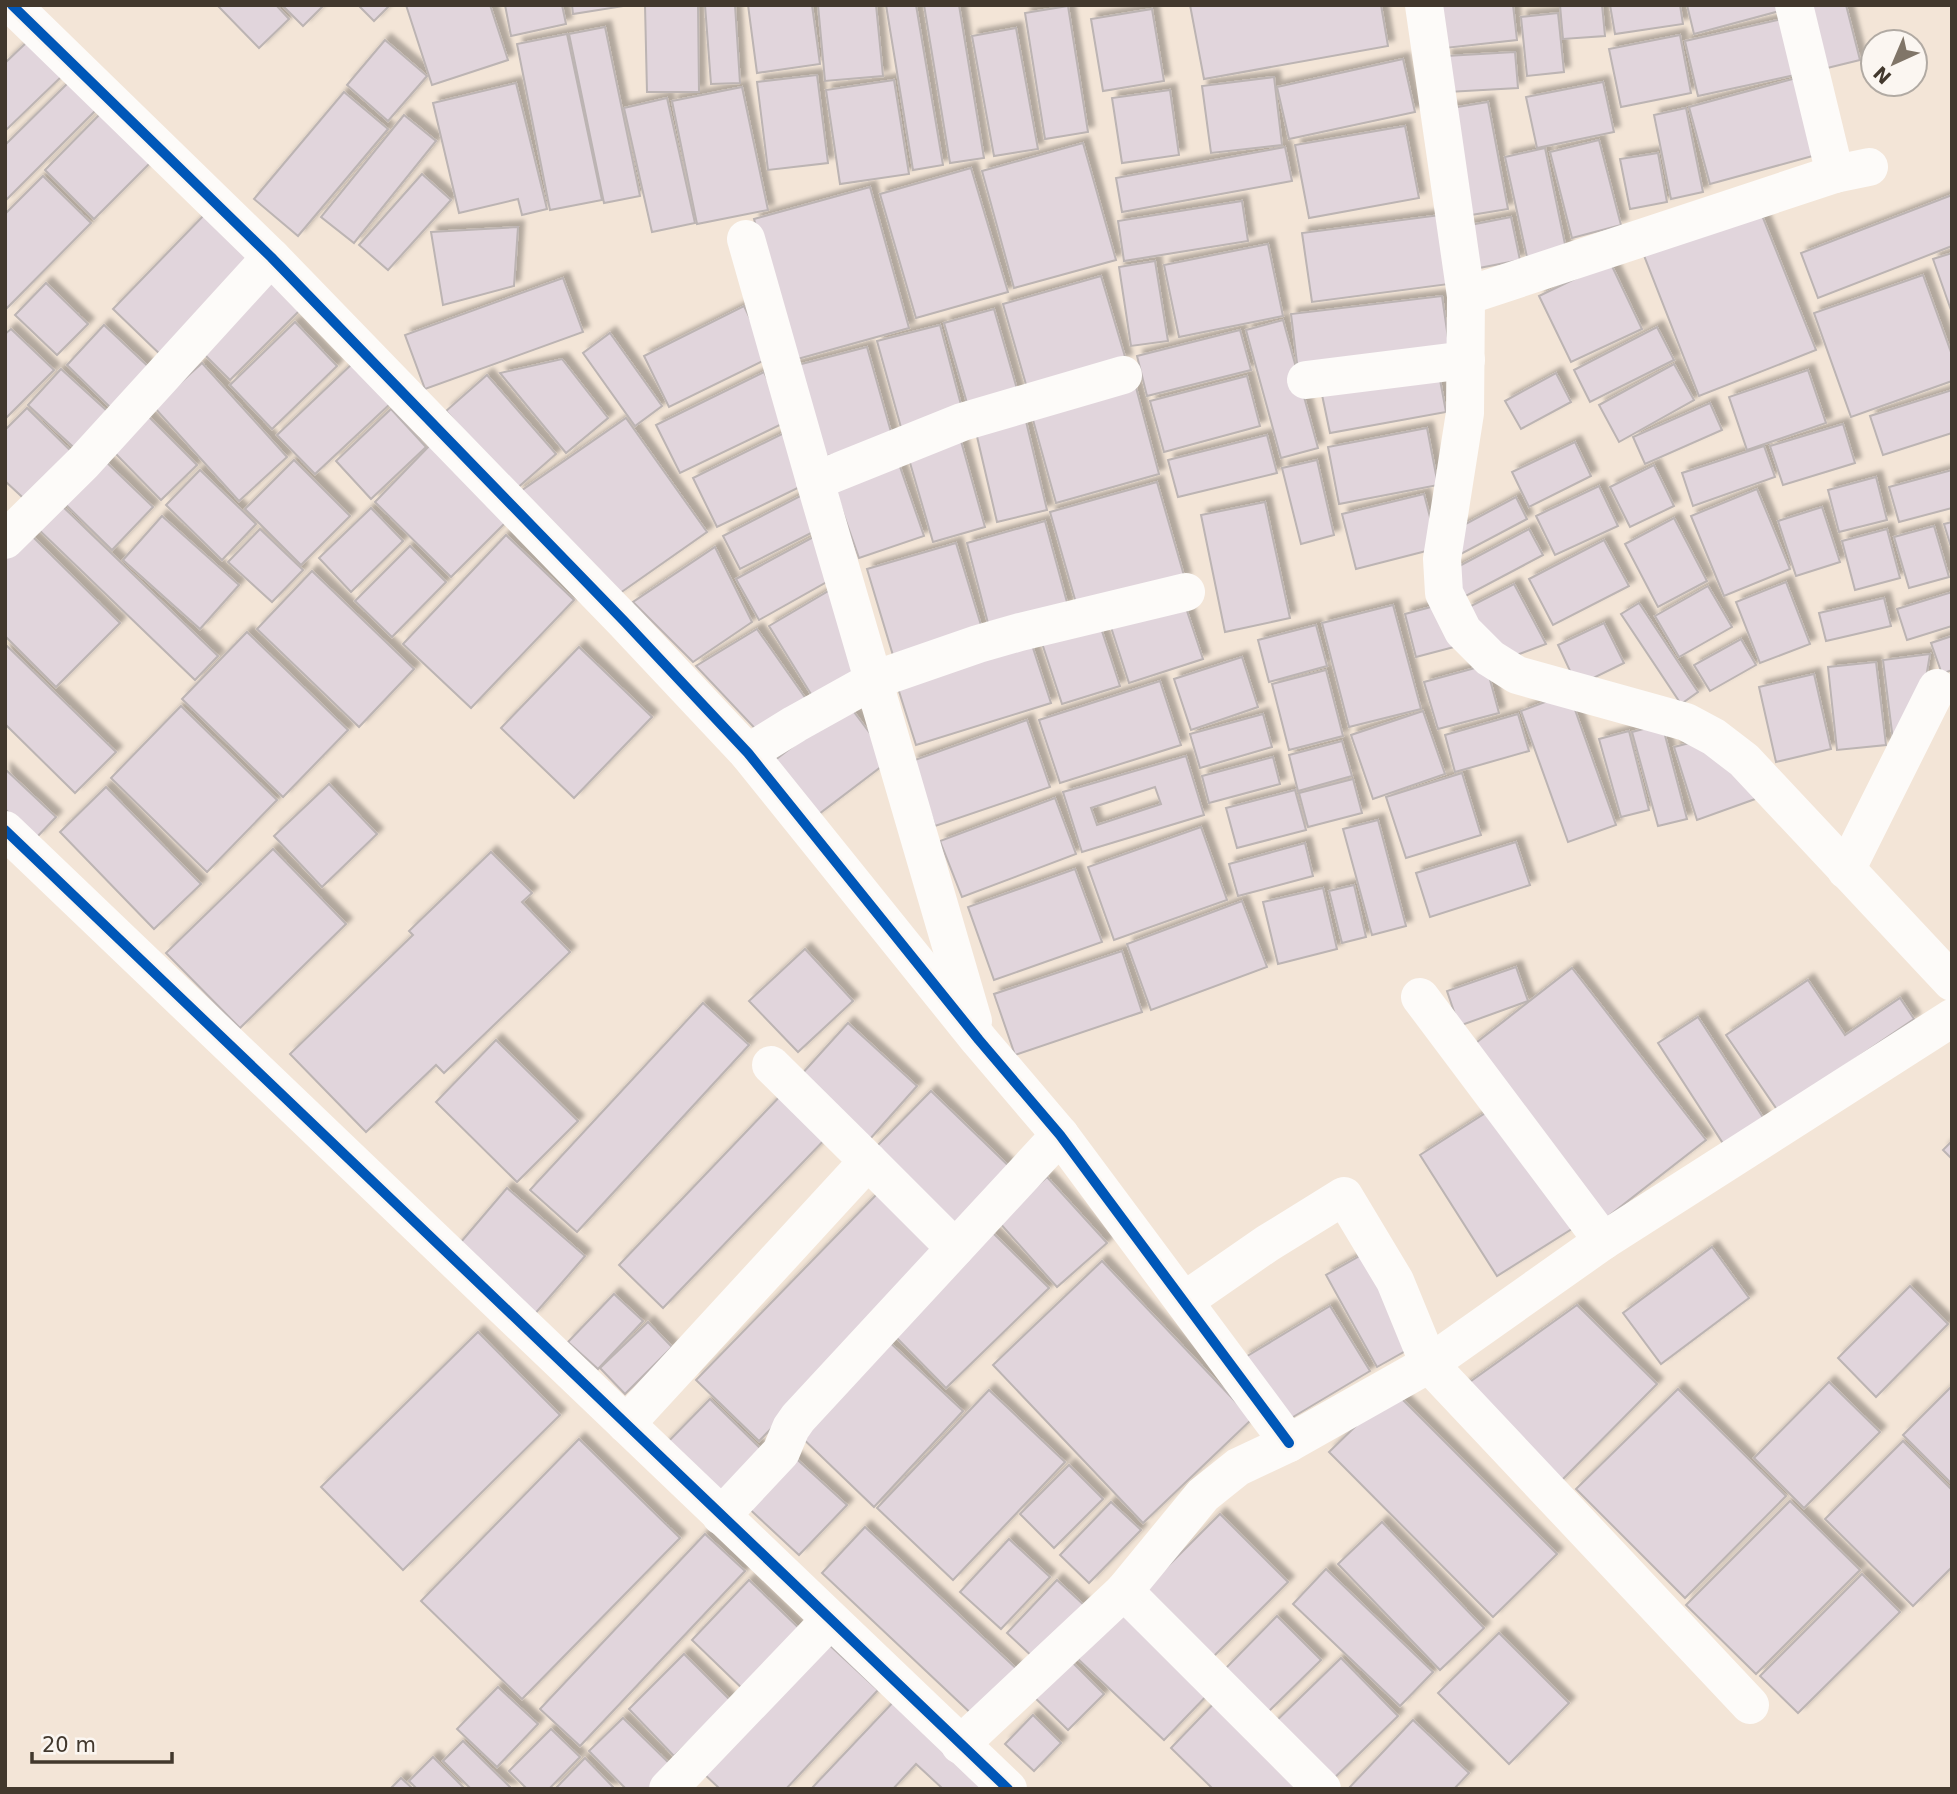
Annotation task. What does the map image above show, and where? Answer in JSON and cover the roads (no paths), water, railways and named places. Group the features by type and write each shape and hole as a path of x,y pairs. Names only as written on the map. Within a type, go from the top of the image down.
{"street":[{"path":"12,5 271,257 748,753 979,1040 1060,1135 1289,1443"},
{"path":"1424,5 1466,296 1465,413 1442,559 1444,593 1463,631 1490,658 1517,675 1686,722 1714,737 1744,760 1952,982"},
{"path":"1466,296 1852,171 1794,5"},
{"path":"746,239 979,1040"},
{"path":"5,540 83,463 271,257"},
{"path":"1306,380 1466,360"},
{"path":"815,481 962,422 1123,375"},
{"path":"748,753 874,680 999,638 1186,592"},
{"path":"1846,870 1937,688"},
{"path":"5,830 1008,1789"},
{"path":"1420,997 1603,1241"},
{"path":"960,1745 1124,1591 1203,1495 1238,1467 1289,1443 1429,1364 1603,1241 1952,1018"},
{"path":"771,1065 955,1248"},
{"path":"721,1516 781,1452 790,1428 798,1418 1060,1135"},
{"path":"626,1424 868,1161"},
{"path":"1184,1301 1268,1242 1344,1196 1395,1281 1429,1364 1750,1705"},
{"path":"1124,1591 1322,1789"},
{"path":"668,1789 830,1620"}]}
